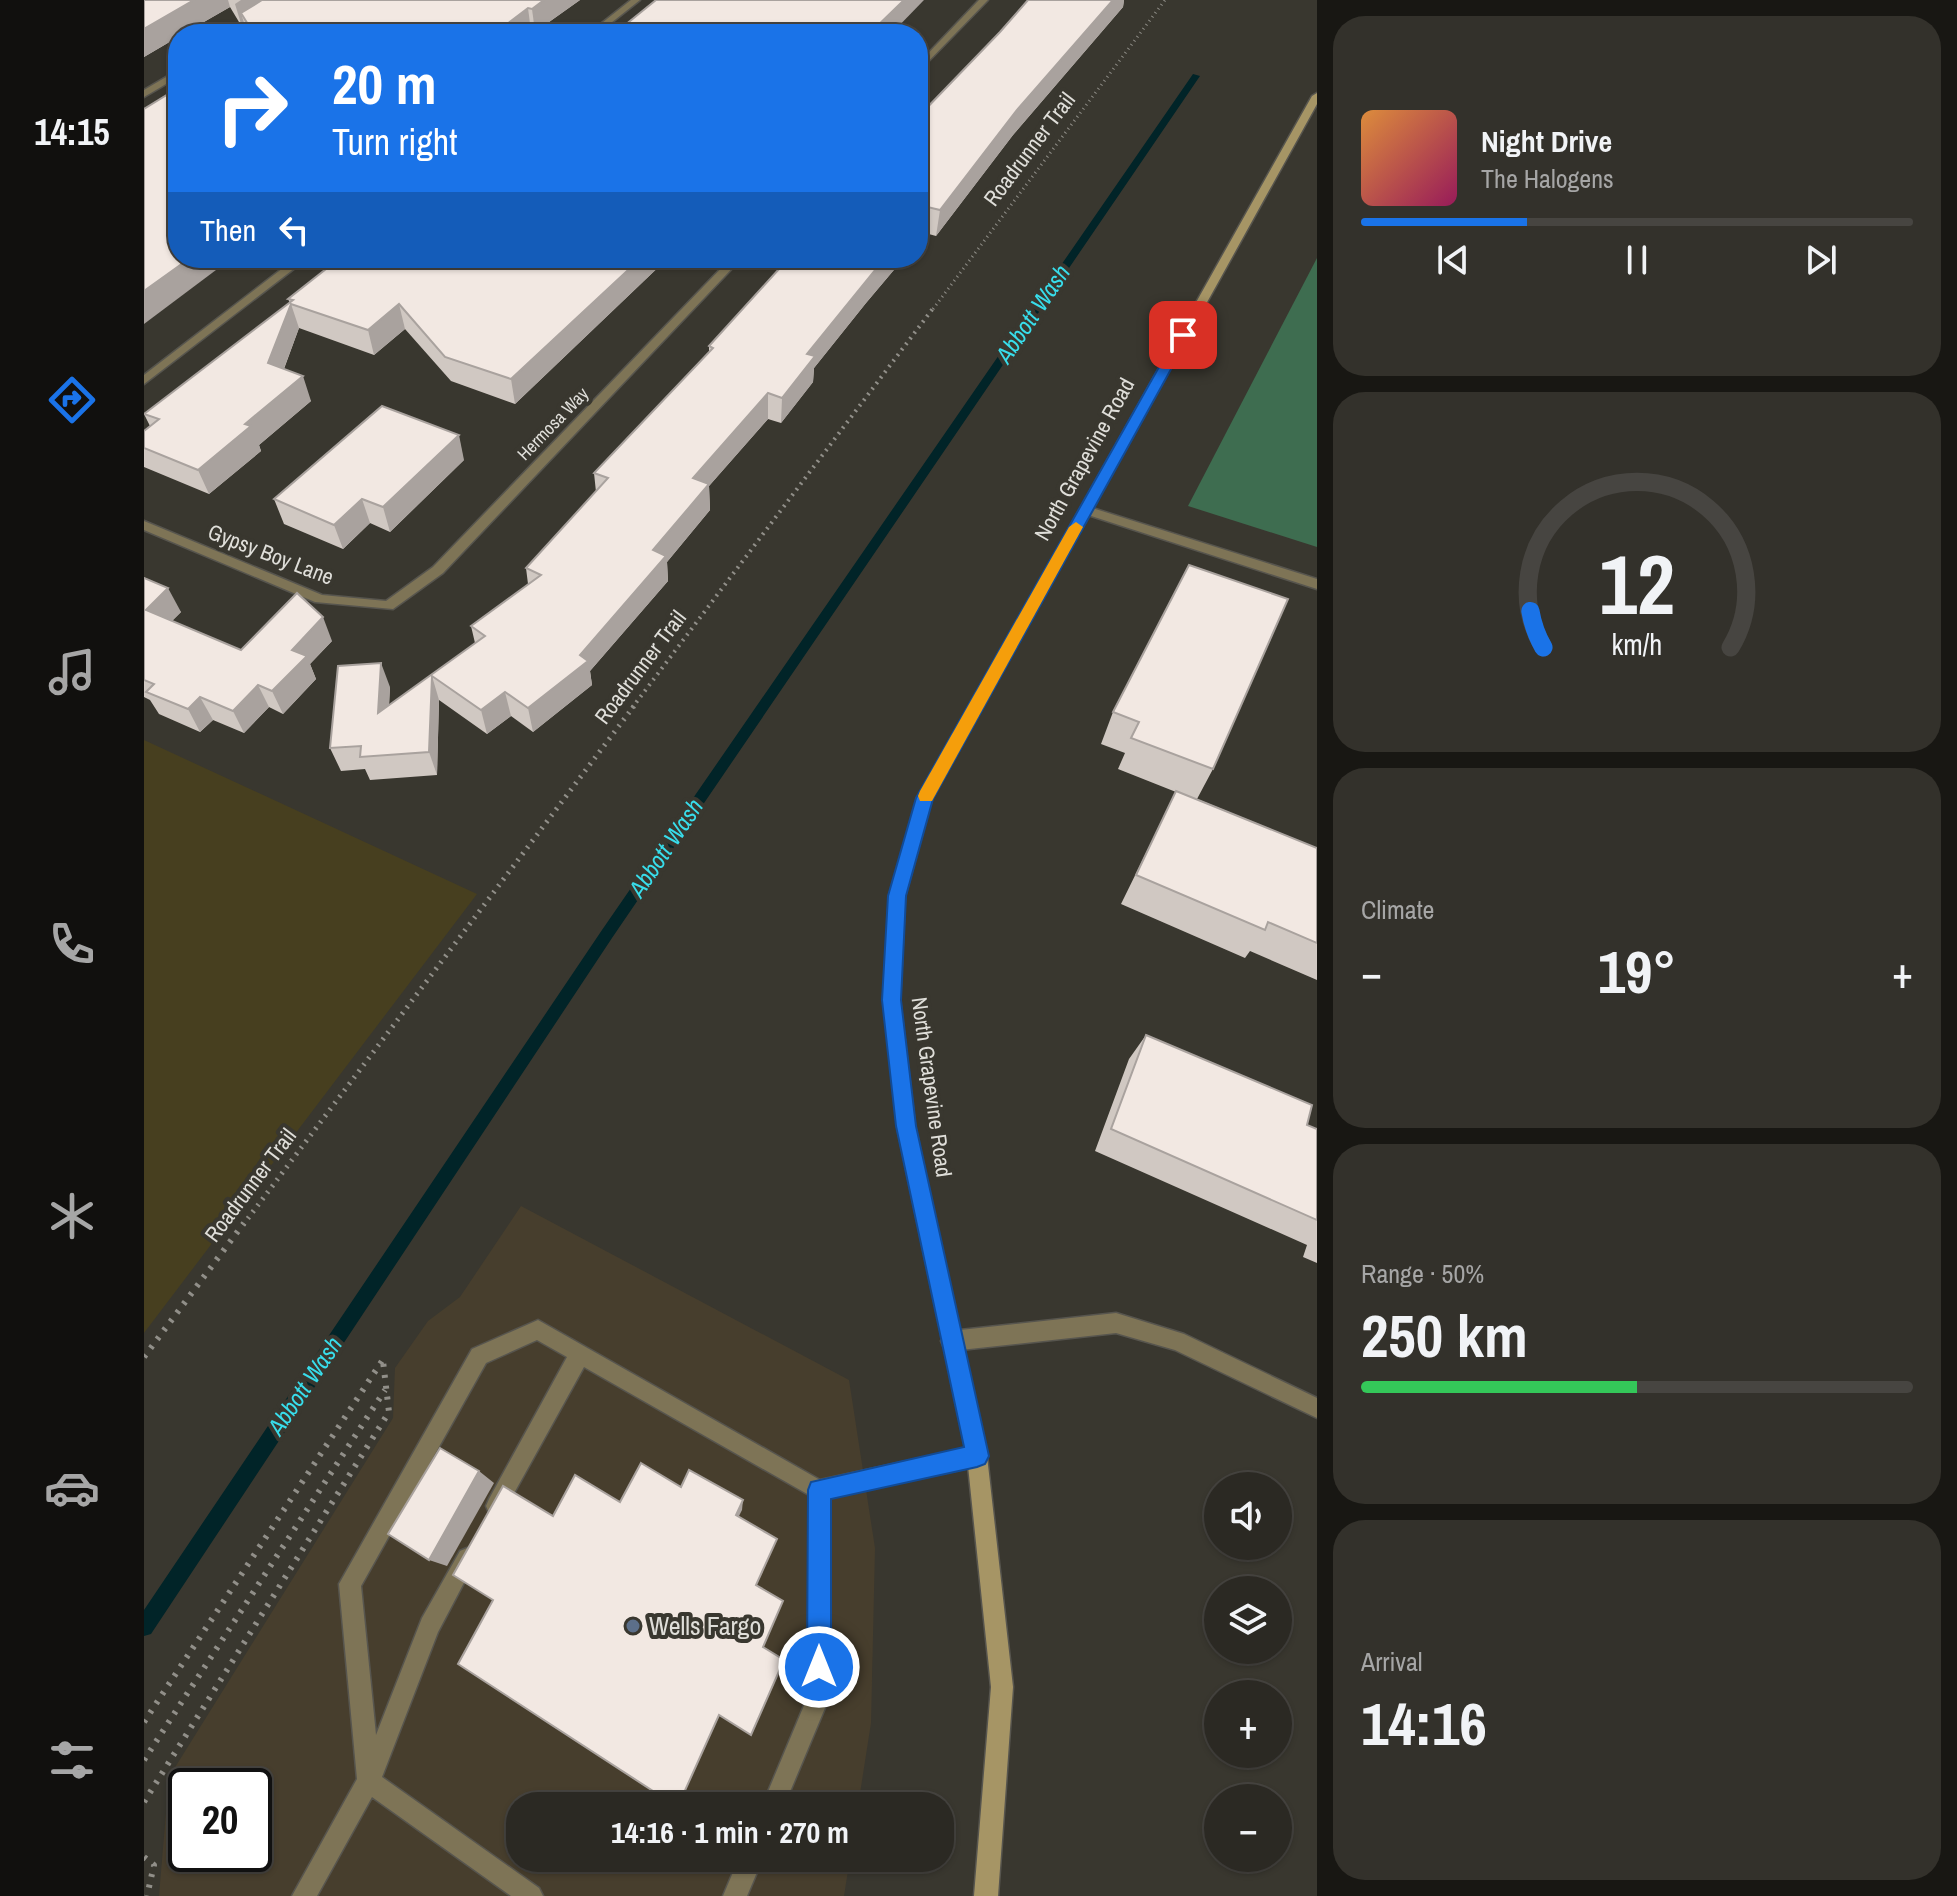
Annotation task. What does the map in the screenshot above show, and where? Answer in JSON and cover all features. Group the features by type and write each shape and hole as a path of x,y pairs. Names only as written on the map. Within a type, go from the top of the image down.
{"main road":[{"name":"North Grapevine Road","path":"986,1896 1002,1687 977,1456 906,1126 892,1000 897,896 925,798 1317,96"}],"street":[{"path":"257,24 296,0"},
{"path":"605,24 636,0"},
{"path":"928,59 984,0"},
{"path":"144,94 168,79"},
{"path":"144,381 290,268"},
{"name":"Hermosa Way","path":"388,606 438,570 727,268"},
{"path":"1086,510 1317,584"},
{"name":"Gypsy Boy Lane","path":"144,525 320,599 388,606"},
{"path":"951,1341 1116,1323 1177,1341 1317,1408"},
{"path":"531,1896 369,1781 350,1584 479,1356 538,1330 819,1490 977,1456"},
{"path":"304,1896 369,1781 430,1626 580,1354"},
{"path":"779,1792 819,1696 819,1490"},
{"path":"735,1896 745,1872"}],"path":[{"name":"Roadrunner Trail","path":"144,1357 1165,0"},
{"path":"144,1722 383,1361 389,1412 144,1802"},
{"path":"144,1760 386,1389"},
{"path":"144,1857 154,1865 147,1896"}],"shaded area":[{"path":"521,1206 849,1380 875,1548 871,1723 860,1792 506,1792 506,1872 848,1872 844,1896 159,1896 168,1789 168,1872 272,1872 272,1768 175,1768 393,1418 395,1368 428,1321 460,1297"}],"green space":[{"path":"1317,258 1317,547 1188,506"}],"sand":[{"path":"144,740 477,894 144,1333"}],"building":[{"path":"144,0 194,0 144,29"},
{"path":"262,0 544,0 507,24 248,24 241,13"},
{"path":"656,0 904,0 879,24 626,24"},
{"path":"1028,0 1113,0 1017,110 940,210 928,207 928,107"},
{"path":"168,94 168,268 176,268 144,291 144,109"},
{"path":"327,268 630,268 511,379 445,357 399,304 368,330 291,304 268,363 303,376 245,424 251,426 198,470 144,448 144,431 159,419 144,414 293,300 288,299"},
{"path":"780,268 877,268 807,354 815,356 782,398 768,393 693,478 709,484 653,550 666,556 580,655 588,661 528,708 505,692 481,710 432,676 429,752 360,757 361,746 330,748 338,666 381,663 378,713 485,636 471,626 541,575 526,568 608,478 594,473 713,348 709,346"},
{"path":"382,406 459,435 383,507 362,499 334,525 274,499"},
{"path":"1189,565 1288,599 1213,769 1131,738 1139,722 1113,712"},
{"path":"144,578 168,588 146,610 241,650 297,593 323,617 292,650 307,656 272,691 258,685 233,711 200,697 188,709 146,692 154,684 144,680"},
{"path":"1176,791 1317,848 1317,943 1268,922 1265,930 1136,875"},
{"path":"1146,1035 1312,1105 1307,1125 1317,1129 1317,1220 1111,1129"},
{"path":"440,1448 479,1471 429,1560 388,1534"},
{"name":"Wells Fargo","path":"641,1463 681,1487 689,1470 743,1500 736,1515 777,1539 756,1585 783,1601 763,1647 784,1660 751,1735 719,1715 684,1792 655,1792 458,1664 493,1600 453,1575 503,1486 553,1516 575,1475 620,1502"}],"waterway":[{"name":"Abbott Wash","path":"144,1627 607,934 1196,76"}],"slow traffic":[{"path":"926,796 1076,527"}],"place":[{"name":"Wells Fargo","path":"633,1626"}],"route":[{"path":"819,1667 819,1490 977,1456 906,1126 892,1000 897,896 925,798 1183,335"}]}
